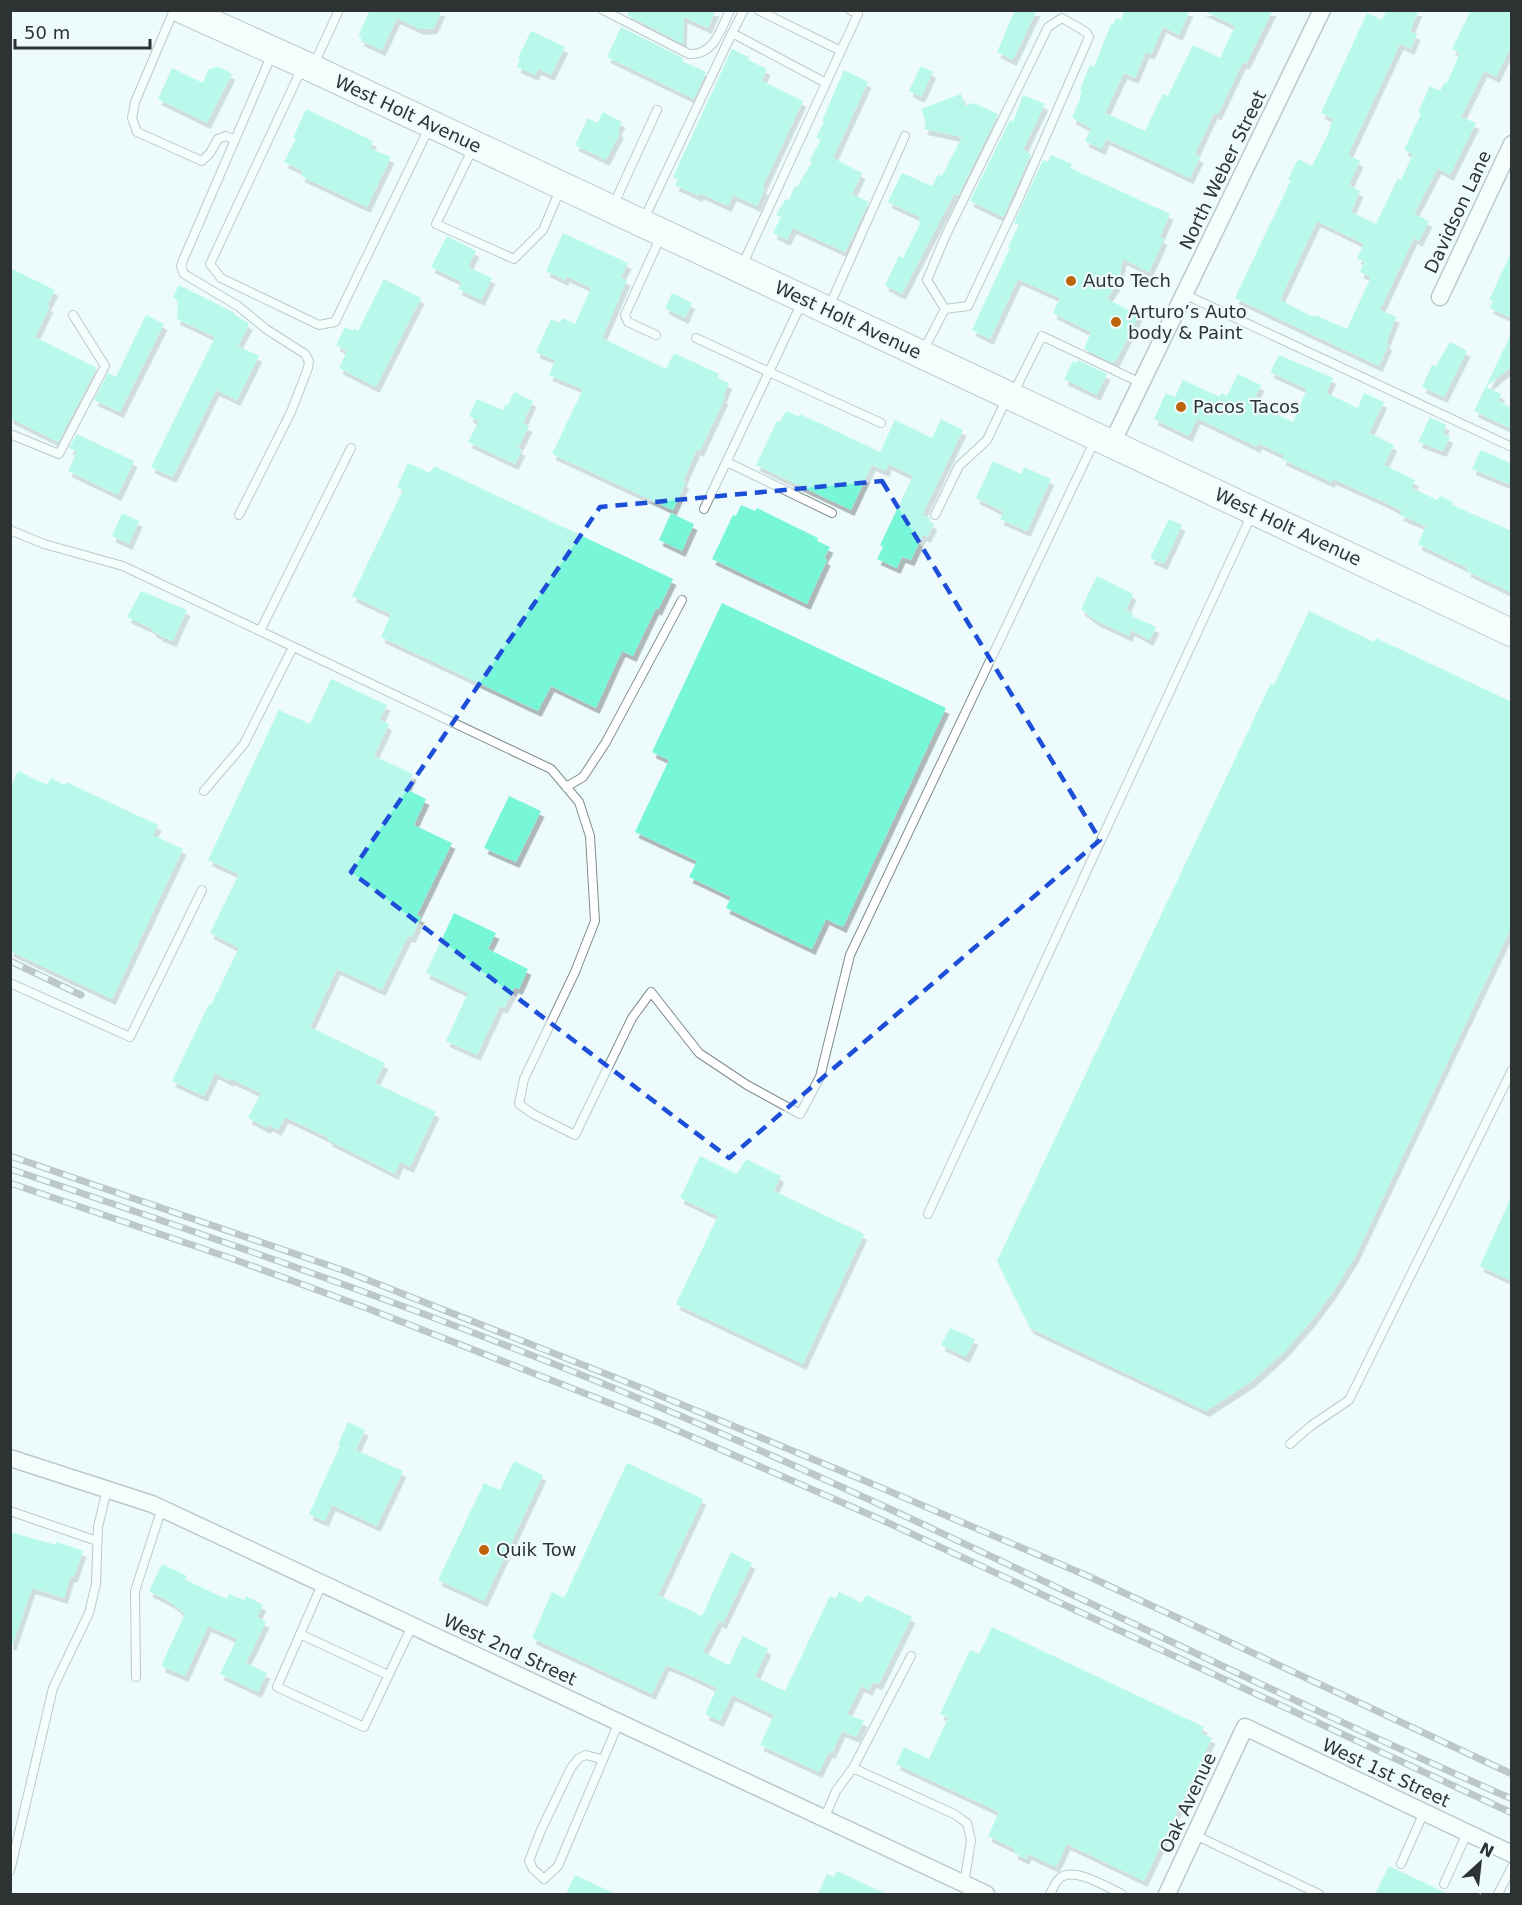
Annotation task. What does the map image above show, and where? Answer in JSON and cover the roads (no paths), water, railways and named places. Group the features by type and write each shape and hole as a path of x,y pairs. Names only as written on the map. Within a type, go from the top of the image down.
{"main road":[{"name":"West Holt Avenue","path":"183,10 828,310 1512,633"}],"street":[{"name":"North Weber Street","path":"1104,440 1141,383 1320,11"},
{"name":"Davidson Lane","path":"1440,297 1512,144"},
{"name":"West 2nd Street","path":"10,1458 162,1509 986,1894"},
{"name":"West 1st Street","path":"1245,1727 1512,1854"},
{"name":"Oak Avenue","path":"1167,1894 1245,1727"}],"lane":[{"path":"174,10 135,102 132,118 137,132 202,161 218,139 226,136 235,140"},
{"path":"339,10 308,67 210,264 220,278 320,326 335,322 430,124"},
{"path":"603,10 689,54 703,53 713,44 730,10"},
{"path":"656,335 628,322 625,315 652,228 732,33 744,10"},
{"path":"758,10 841,51"},
{"path":"741,270 841,51 854,12"},
{"path":"1062,18 1086,32 1089,37 1019,198 968,306 945,309 927,280 945,237 1048,27 1062,18"},
{"path":"732,33 826,83"},
{"path":"239,515 291,412 309,361 305,354 266,329 238,306 184,274 182,266 199,220 274,51"},
{"path":"611,209 657,110"},
{"path":"828,310 905,136"},
{"path":"474,145 436,224 514,260 543,230 562,186"},
{"path":"1184,294 1512,447"},
{"path":"704,509 803,299"},
{"path":"921,354 945,309"},
{"path":"10,434 59,454 105,366 73,315"},
{"path":"935,515 959,466 987,440 1042,336 1141,383"},
{"path":"696,338 881,423"},
{"path":"10,530 44,544 123,566 551,769 579,802 590,836 595,921 575,972 524,1079 519,1104 532,1114 576,1135 632,1018 651,992 699,1053 747,1085 800,1114 820,1077 850,955 1104,440"},
{"path":"260,631 351,448"},
{"path":"727,462 832,513"},
{"path":"928,1214 1253,510"},
{"path":"566,787 584,777 606,742 682,600"},
{"path":"204,791 244,744 293,647"},
{"path":"10,983 130,1037 202,890"},
{"path":"1290,1444 1312,1425 1349,1400 1512,1070"},
{"path":"10,1871 53,1688 89,1613 96,1584 98,1527 107,1489"},
{"path":"136,1677 135,1592 162,1509"},
{"path":"10,1511 98,1541"},
{"path":"322,1584 277,1687 364,1726 412,1626"},
{"path":"300,1634 388,1675"},
{"path":"824,1819 836,1791 853,1768 911,1656"},
{"path":"601,1759 586,1755 579,1758 571,1768 541,1830 529,1861 533,1869 544,1879 558,1866 601,1759 619,1722"},
{"path":"853,1768 954,1814 967,1823 970,1840 964,1884"},
{"path":"1401,1864 1424,1812"},
{"path":"1444,1884 1467,1833"},
{"path":"1195,1835 1319,1894"},
{"path":"1498,1894 1512,1867"},
{"path":"1050,1894 1061,1876 1070,1874 1081,1875 1122,1894"}],"railway":[{"path":"10,961 81,995"},
{"path":"10,1156 345,1271 649,1391 1090,1577 1512,1774"},
{"path":"10,1169 421,1313 664,1409 878,1503 1512,1799"},
{"path":"10,1183 233,1259 369,1309 658,1422 882,1520 1512,1813"}],"place":[{"name":"Auto Tech","path":"1071,281"},
{"name":"Arturo’s Auto body & Paint","path":"1116,322"},
{"name":"Pacos Tacos","path":"1181,407"},
{"name":"Quik Tow","path":"484,1550"}]}
